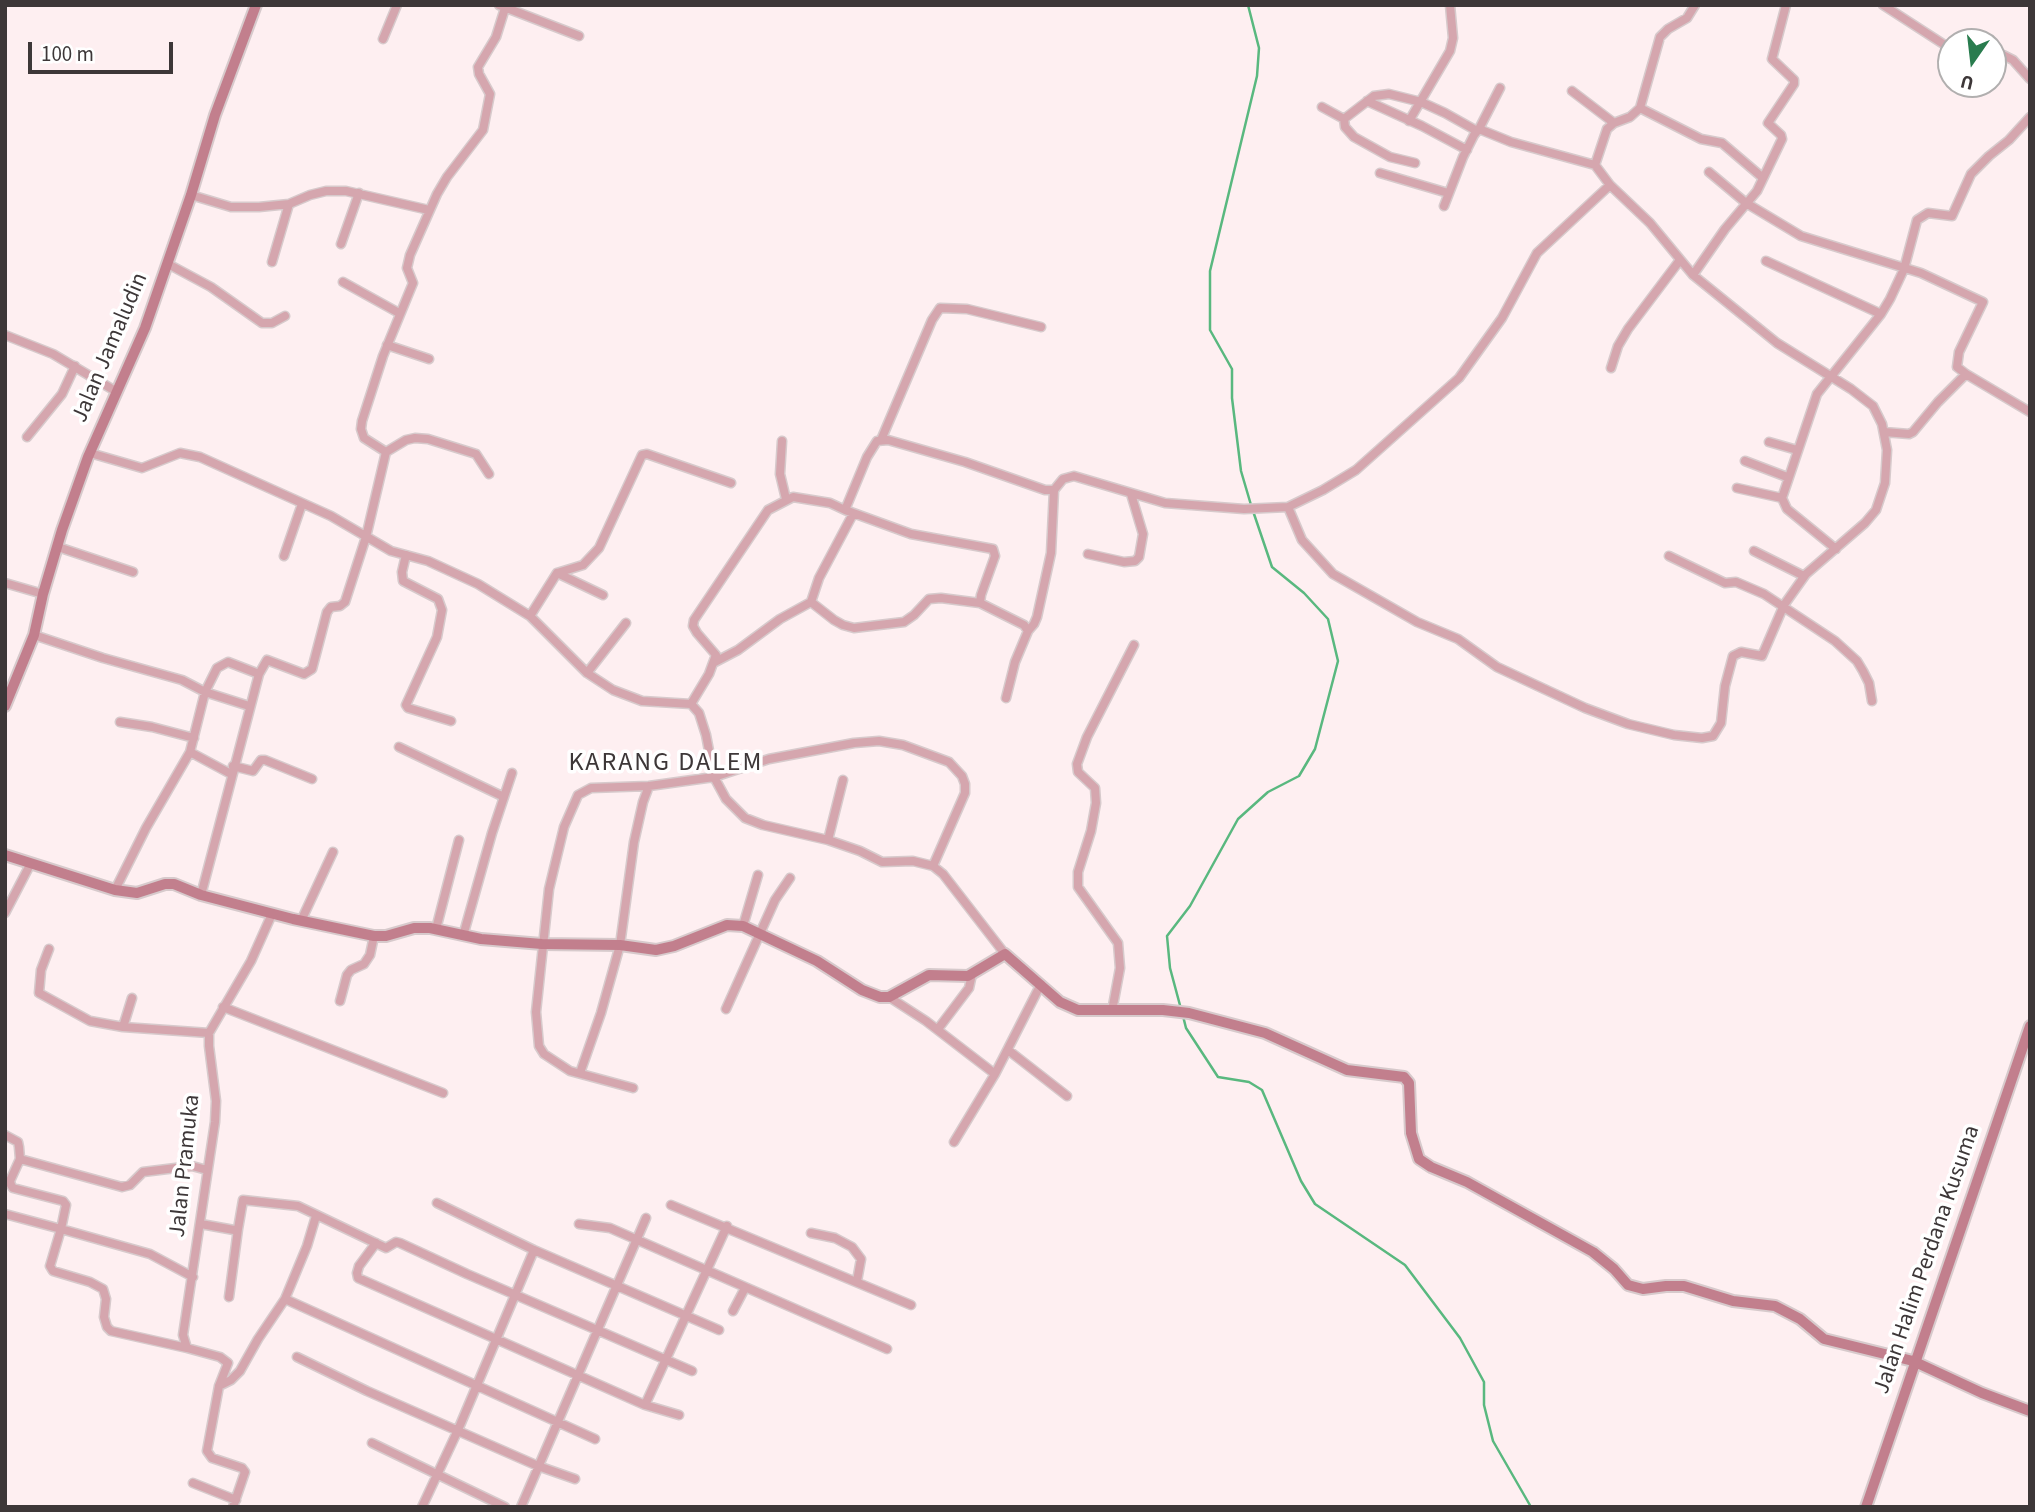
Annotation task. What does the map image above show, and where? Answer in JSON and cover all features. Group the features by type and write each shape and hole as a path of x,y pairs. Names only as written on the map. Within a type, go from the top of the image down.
{"street":[{"name":"Jalan Jamaludin","path":"5,706 34,635 43,594 90,453 145,328 191,195 215,115 256,5"},
{"path":"383,39 397,5"},
{"path":"1409,121 1450,51 1453,31 1450,5"},
{"path":"1595,165 1605,134 1614,123 1630,117 1640,108 1660,37 1687,18 1695,5"},
{"path":"1693,275 1745,203 1757,191 1782,137 1768,121 1794,83 1772,59 1786,5"},
{"path":"1883,5 1937,40"},
{"path":"386,452 364,438 361,429 387,345 413,283 407,263 429,210 447,177 483,130 490,94 478,67 496,37 503,6 579,36"},
{"path":"2007,58 2012,60 2030,79"},
{"path":"1444,206 1468,150 1500,88"},
{"path":"1572,91 1614,123"},
{"path":"1288,507 1294,526 1310,550 1333,574 1417,622 1458,639 1497,667 1616,720 1674,735 1702,738 1713,736 1721,723 1725,686 1733,656 1741,652 1762,656 1784,605 1804,576 1812,566 1865,523 1876,510 1882,496 1887,450 1884,432 1873,406 1867,399 1777,343 1693,275 1650,223 1610,185 1595,165 1511,142 1478,130 1420,102 1389,94 1374,96 1344,119"},
{"path":"1367,101 1468,150"},
{"path":"1322,107 1344,119"},
{"path":"1640,108 1701,139 1723,143 1763,178"},
{"path":"1836,549 1787,509 1782,498 1817,394 1881,314 1904,268 1917,220 1928,213 1952,216 1971,174 2010,140 2030,117"},
{"path":"1344,119 1345,127 1354,136 1390,157 1415,163"},
{"path":"1709,172 1745,203 1801,236 1921,273 1983,302 1959,352 1957,367 2030,412"},
{"path":"1380,173 1448,193"},
{"path":"1006,698 1015,662 1037,617 1051,553 1054,490 1063,479 1074,476 1176,505 1244,509 1288,507 1317,494 1356,470 1459,378 1497,325 1537,253 1610,185"},
{"path":"191,195 231,207 289,204 326,191 359,193 429,210"},
{"path":"341,244 359,193"},
{"path":"272,262 289,204"},
{"path":"1611,368 1618,346 1628,329 1680,260"},
{"path":"1766,261 1881,314"},
{"path":"168,264 211,287 262,323 272,323 285,316"},
{"path":"343,282 399,313"},
{"path":"715,662 811,602 849,512 867,457 873,444 881,440 932,320 940,308 967,309 1041,327"},
{"path":"5,335 53,354 117,392"},
{"path":"387,345 429,359"},
{"path":"27,437 62,394 75,366"},
{"path":"1884,432 1913,432 1966,374"},
{"path":"201,894 259,674 267,660 304,674 312,669 327,612 331,607 345,602 366,537 386,452 406,440 428,439 476,454 489,474"},
{"path":"881,440 965,462 1032,487 1054,490"},
{"path":"782,441 780,474 786,499"},
{"path":"1769,442 1797,450"},
{"path":"90,453 142,468 180,453 200,457 331,516 391,551 428,561 503,598 530,616 587,673 626,697 642,701 691,704 698,713 706,735 713,777 726,799 745,818 860,851 882,863 913,861 933,866 943,874 1005,954 1070,1007 1086,1012 1172,1010 1189,1013 1265,1032 1347,1070 1405,1077 1409,1083 1411,1133 1419,1159 1467,1182 1593,1252 1628,1285 1643,1289 1684,1286 1733,1301 1775,1306 1800,1319 1824,1339 1915,1362 1982,1393 2030,1411"},
{"path":"530,616 557,573 583,565 599,548 642,455 647,454 731,483"},
{"path":"1745,461 1787,477"},
{"path":"1737,488 1782,498"},
{"path":"1088,554 1124,562 1135,561 1139,557 1143,534 1131,494"},
{"path":"691,704 715,662 716,655 696,633 694,620 768,509 786,499 793,497 830,503 911,534 993,549 995,556 980,603"},
{"path":"284,556 302,504"},
{"path":"58,547 133,572"},
{"path":"1754,551 1804,576"},
{"path":"406,555 401,572 403,581 438,598 442,610 436,637 406,705 408,708 451,721"},
{"path":"1669,556 1726,583 1736,582 1764,594 1835,641 1857,661 1868,683 1872,701"},
{"path":"557,573 603,595"},
{"path":"5,583 43,594"},
{"path":"811,602 843,625 854,628 904,622 929,599 980,603 1024,625 1028,631"},
{"path":"587,673 626,623"},
{"path":"34,635 182,680 205,692 249,706"},
{"path":"1112,1011 1120,968 1118,943 1078,887 1078,872 1091,831 1096,803 1095,788 1078,772 1077,764 1092,727 1134,645"},
{"path":"115,890 146,828 190,752 205,692 217,668 228,662 259,674"},
{"path":"120,722 194,738"},
{"path":"633,1088 570,1071 544,1054 539,1046 536,1012 548,889 564,827 578,795 591,788 649,786 713,777 769,759 868,741 903,746 949,762 962,776 965,793 933,866"},
{"path":"398,747 504,797"},
{"path":"190,752 232,770 253,771 261,760 265,760 312,779"},
{"path":"463,936 512,773"},
{"path":"828,841 843,780"},
{"path":"580,1073 601,1013 620,945 634,842 649,786"},
{"path":"436,929 459,840"},
{"path":"301,921 333,852"},
{"path":"5,855 115,890 137,893 165,884 174,884 272,914 374,936 386,936 414,928 436,929 463,936 542,944 620,945 656,950 674,946 727,925 743,926 817,961 875,996 888,996 929,975 962,977 972,974 1005,954"},
{"path":"5,914 31,863"},
{"path":"743,926 758,875"},
{"path":"726,1009 775,900 790,878"},
{"path":"50,949 41,970 39,993 90,1021 122,1027 209,1033 251,961 272,914"},
{"path":"340,1001 347,975 364,964 370,955 374,936"},
{"path":"938,1029 969,988 972,974"},
{"path":"954,1142 995,1074 1041,984"},
{"path":"888,996 938,1029 995,1074"},
{"path":"122,1027 132,998"},
{"path":"223,1007 443,1093"},
{"name":"Jalan Halim Perdana Kusuma","path":"1866,1507 2030,1026"},
{"name":"Jalan Pramuka","path":"187,1348 183,1335 201,1224 216,1101 209,1033"},
{"path":"1008,1050 1068,1096"},
{"path":"5,1135 18,1142 20,1158 10,1181 13,1188 63,1200 66,1205 50,1266 53,1271 90,1282 103,1289 106,1299 104,1317 111,1331 226,1360 228,1366 219,1386 207,1451 212,1458 244,1469 245,1476 234,1503 193,1483"},
{"path":"20,1158 122,1187 130,1185 144,1172 192,1166 207,1170"},
{"path":"229,1297 243,1200 299,1206 376,1244 386,1248 396,1242 400,1243 692,1371"},
{"path":"437,1203 534,1250 719,1330"},
{"path":"671,1205 911,1304"},
{"path":"5,1214 150,1254 193,1277"},
{"path":"219,1386 236,1376 285,1299 316,1216"},
{"path":"521,1507 646,1218"},
{"path":"201,1224 234,1230 238,1228"},
{"path":"579,1224 610,1228 887,1349"},
{"path":"645,1405 727,1226"},
{"path":"811,1233 835,1238 852,1247 861,1259 857,1281"},
{"path":"376,1244 359,1266 356,1273 358,1278 579,1377 645,1405 679,1415"},
{"path":"422,1507 458,1430 534,1250"},
{"path":"733,1311 745,1288"},
{"path":"285,1299 595,1439"},
{"path":"298,1357 367,1391 538,1466 575,1479"},
{"path":"372,1443 505,1507"}],"waterway":[{"path":"1248,5 1259,48 1257,76 1210,271 1210,330 1232,369 1232,398 1241,471 1251,505"},
{"path":"1181,1009 1170,968 1167,936 1190,906 1238,819 1268,792 1299,776 1315,749 1338,661 1328,619 1304,593 1272,567 1253,511"},
{"path":"1183,1016 1186,1028 1218,1077 1249,1082 1262,1090 1301,1181 1315,1204 1405,1265 1460,1338 1484,1382 1484,1405 1493,1441 1531,1507"}],"district":[{"name":"KARANG DALEM","path":"666,764"}]}
